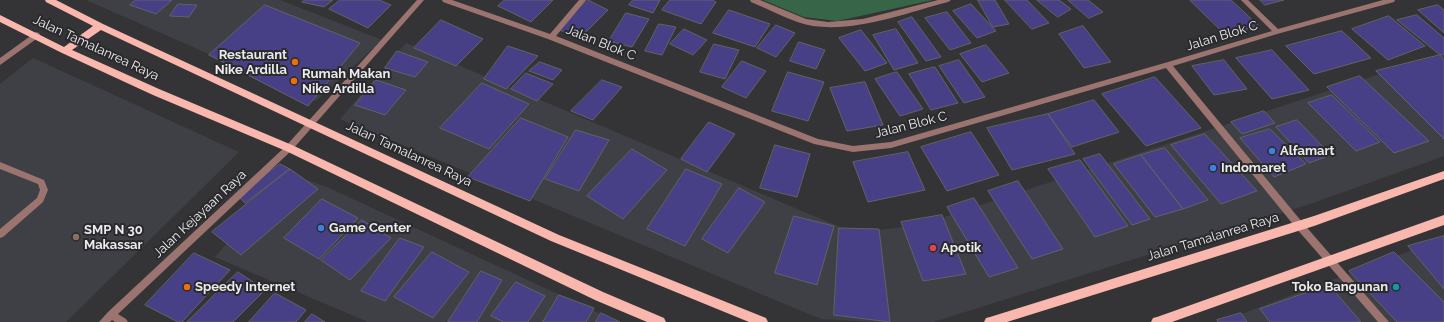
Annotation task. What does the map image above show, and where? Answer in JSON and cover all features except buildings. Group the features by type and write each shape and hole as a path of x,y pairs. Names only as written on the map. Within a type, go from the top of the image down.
{"main road":[{"name":"Jalan Tamalanrea Raya","path":"49,0 100,26 312,123 555,238 762,322"},
{"name":"Jalan Tamalanrea Raya","path":"0,18 65,51 156,92 289,148 599,296 660,322"},
{"path":"65,51 100,26"},
{"name":"Jalan Tamalanrea Raya","path":"990,322 1299,225 1444,174"},
{"path":"1157,322 1444,220"}],"street":[{"name":"Jalan Kejayaan Raya","path":"108,319 289,148 421,0"},
{"name":"Jalan Blok C","path":"444,0 551,36 817,142 853,150 891,145 1168,65 1378,2 1392,0"},
{"path":"551,36 583,0"},
{"path":"753,0 802,20 826,24 860,22 948,0"},
{"path":"1244,0 1277,32"},
{"path":"0,62 36,35"},
{"path":"1168,65 1299,225 1384,322"},
{"path":"0,165 41,182 44,190 40,200 0,234"},
{"path":"108,319 123,322"}],"shaded area":[{"path":"86,0 280,0 382,40 316,101"},
{"path":"406,43 854,233 920,225 1444,53 1444,156 1313,203 933,322 874,322 821,319 340,119"},
{"name":"SMP N 30 Makassar","path":"33,58 239,152 66,322 0,322 0,84"},
{"path":"290,169 296,176 329,188 618,322 368,322 215,257"},
{"path":"1444,238 1444,322 1220,322"}],"green space":[{"path":"763,0 933,0 837,21 804,17"}],"place":[{"name":"Restaurant Nike Ardilla","path":"295,62"},
{"name":"Rumah Makan Nike Ardilla","path":"294,81"},
{"name":"Alfamart","path":"1272,151"},
{"name":"Indomaret","path":"1213,168"},
{"name":"Game Center","path":"321,228"},
{"name":"SMP N 30 Makassar","path":"76,237"},
{"name":"Apotik","path":"933,248"},
{"name":"Speedy Internet","path":"187,287"},
{"name":"Toko Bangunan","path":"1396,287"}]}
